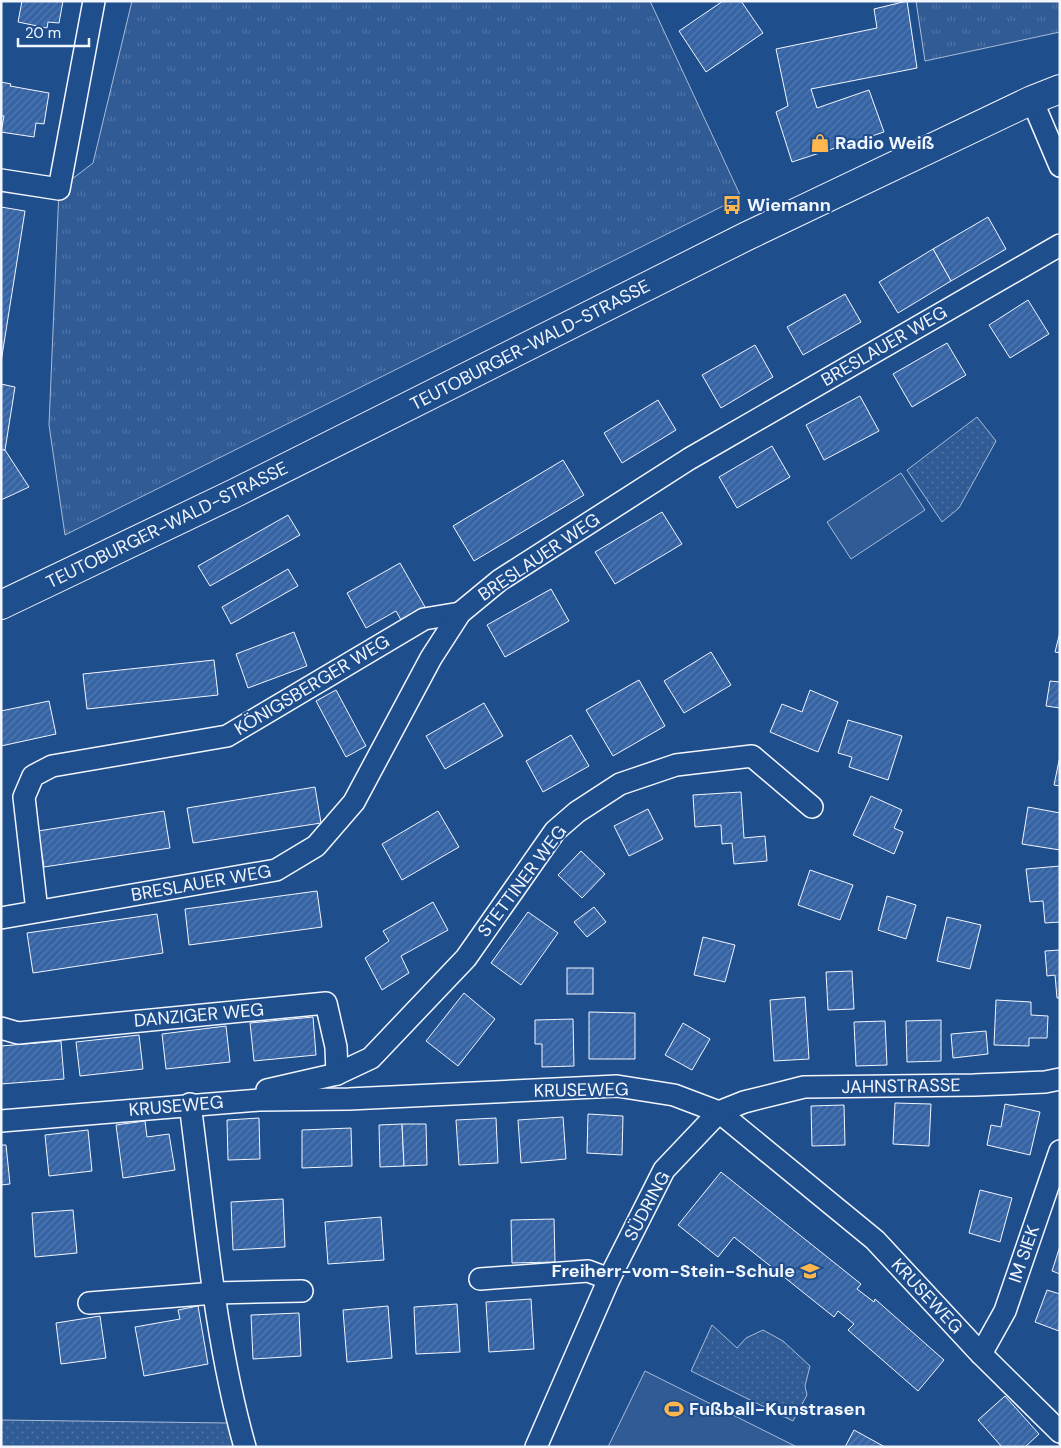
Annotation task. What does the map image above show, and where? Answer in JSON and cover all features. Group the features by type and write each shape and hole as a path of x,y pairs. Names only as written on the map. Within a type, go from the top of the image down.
{"main road":[{"name":"TEUTOBURGER-WALD-STRASSE","path":"1,606 244,489 747,236 1032,100 1060,89"}],"street":[{"path":"1,180 59,189 94,1"},
{"path":"1032,100 1060,166"},
{"name":"BRESLAUER WEG","path":"1,918 276,870 303,855 322,840 354,802 431,658 460,613 500,580 689,459 1060,245"},
{"name":"KÖNIGSBERGER WEG","path":"37,911 24,797 33,776 52,766 227,736 424,619 460,613"},
{"name":"STETTINER WEG","path":"337,1074 371,1058 466,958 555,831 577,812 620,784 676,765 752,756 812,806"},
{"name":"DANZIGER WEG","path":"1,1028 18,1033 326,1003 336,1047 337,1074"},
{"path":"259,1100 265,1091 337,1074"},
{"name":"JAHNSTRASSE","path":"744,1102 804,1087 974,1085 1044,1082 1060,1079"},
{"name":"KRUSEWEG","path":"1,1121 190,1104 259,1100 349,1099 617,1086 674,1095 719,1112 875,1240 981,1354 1060,1432"},
{"name":"SÜDRING","path":"536,1447 609,1279 664,1170 719,1112 744,1102"},
{"path":"190,1104 215,1293 234,1407 245,1447"},
{"name":"IM SIEK","path":"981,1354 1005,1311 1060,1151"},
{"path":"480,1279 588,1271 609,1279"},
{"path":"89,1303 215,1293 302,1291"}],"green space":[{"path":"132,1 650,1 741,197 65,535 49,425 59,189 93,163"},
{"path":"916,1 1060,1 1060,32 925,61"},
{"path":"977,417 996,441 959,508 942,522 907,470"},
{"path":"712,1325 737,1348 746,1338 763,1330 783,1341 810,1366 805,1386 807,1395 793,1421 691,1371"},
{"path":"1,1420 228,1423 235,1447 1,1447"}],"shaded area":[{"path":"901,473 925,510 851,559 827,522"},
{"name":"Fußball-Kunstrasen","path":"645,1371 797,1447 608,1447"}],"building":[{"path":"22,1 63,1 59,23 48,22 47,28 18,22"},
{"path":"723,1 741,1 763,33 706,72 679,31"},
{"path":"907,1 917,68 811,89 817,108 869,90 884,132 792,162 776,112 788,106 776,49 877,28 874,9"},
{"path":"1,82 11,84 10,86 49,93 44,124 36,123 34,137 1,132 4,116 1,116"},
{"path":"1,207 25,211 1,362"},
{"path":"988,217 1006,249 951,281 933,249"},
{"path":"933,249 951,281 898,313 879,282"},
{"path":"845,294 861,322 803,355 787,327"},
{"path":"1028,300 1049,334 1010,358 989,325"},
{"path":"947,343 966,375 912,407 893,374"},
{"path":"755,345 773,377 721,408 702,375"},
{"path":"1,384 15,387 5,450 1,450"},
{"path":"860,396 879,431 824,460 806,425"},
{"path":"658,400 676,430 622,463 604,433"},
{"path":"772,446 790,477 737,508 719,477"},
{"path":"1,450 5,450 29,487 1,500"},
{"path":"563,460 584,495 474,561 453,526"},
{"path":"662,512 682,544 615,584 595,552"},
{"path":"288,515 300,535 210,586 198,566"},
{"path":"400,563 425,607 401,620 396,611 366,628 347,593"},
{"path":"288,569 298,586 231,624 222,607"},
{"path":"551,589 569,621 505,657 487,625"},
{"path":"294,632 307,666 248,688 236,654"},
{"path":"1060,632 1060,653 1055,652"},
{"path":"711,652 731,685 684,713 664,681"},
{"path":"214,660 218,695 87,709 83,674"},
{"path":"639,680 665,726 613,756 586,710"},
{"path":"1050,681 1060,682 1060,708 1046,706"},
{"path":"336,690 366,746 346,757 316,701"},
{"path":"810,690 838,702 818,752 770,732 782,704 802,712"},
{"path":"49,701 56,734 1,746 1,711"},
{"path":"484,703 503,736 445,769 426,736"},
{"path":"848,720 902,736 888,780 849,767 852,757 838,753"},
{"path":"571,735 589,766 543,792 526,761"},
{"path":"1060,756 1060,786 1054,785"},
{"path":"315,787 321,823 193,843 187,808"},
{"path":"741,792 744,838 765,836 767,861 734,864 732,843 722,844 721,825 695,827 693,795"},
{"path":"871,796 902,810 894,828 903,832 894,854 853,835"},
{"path":"1028,807 1060,813 1060,850 1022,844"},
{"path":"648,809 663,839 629,856 614,826"},
{"path":"164,811 170,848 44,867 38,831"},
{"path":"438,811 459,847 402,880 382,844"},
{"path":"581,851 605,874 582,898 558,875"},
{"path":"1060,866 1060,922 1045,923 1043,901 1030,902 1026,869"},
{"path":"810,870 853,885 840,920 798,905"},
{"path":"317,891 322,927 189,945 185,909"},
{"path":"887,896 916,905 906,939 878,930"},
{"path":"433,902 448,930 401,956 409,973 382,990 365,958 389,941 383,931"},
{"path":"594,907 606,922 587,937 574,922"},
{"path":"528,912 558,933 521,985 491,963"},
{"path":"157,914 163,953 33,973 27,933"},
{"path":"947,917 981,925 970,969 937,961"},
{"path":"703,937 735,945 725,982 694,975"},
{"path":"1060,950 1060,998 1057,998 1055,975 1047,976 1045,951"},
{"path":"567,968 593,968 593,994 567,994"},
{"path":"852,971 854,1009 828,1010 826,972"},
{"path":"464,993 495,1019 458,1066 426,1041"},
{"path":"805,997 809,1059 774,1061 770,1000"},
{"path":"996,1000 1031,1002 1031,1015 1048,1016 1047,1038 1029,1038 1029,1046 994,1045"},
{"path":"589,1012 635,1013 635,1059 589,1059"},
{"path":"313,1017 316,1055 254,1061 250,1023"},
{"path":"573,1019 574,1066 542,1067 542,1044 535,1044 535,1020"},
{"path":"941,1020 941,1061 907,1062 906,1021"},
{"path":"885,1021 887,1065 856,1066 854,1022"},
{"path":"683,1023 710,1039 692,1070 665,1055"},
{"path":"226,1026 230,1062 166,1069 162,1034"},
{"path":"986,1031 988,1054 953,1058 951,1034"},
{"path":"139,1035 143,1069 80,1076 76,1042"},
{"path":"61,1041 64,1079 1,1084 1,1046"},
{"path":"895,1103 931,1104 929,1146 893,1144"},
{"path":"1005,1104 1040,1112 1030,1155 987,1145 991,1125 1001,1127"},
{"path":"844,1105 845,1145 812,1146 811,1106"},
{"path":"588,1114 623,1116 622,1155 587,1153"},
{"path":"563,1117 566,1159 521,1163 518,1120"},
{"path":"259,1118 260,1159 228,1160 227,1120"},
{"path":"496,1118 498,1163 459,1165 456,1120"},
{"path":"145,1121 147,1137 169,1134 175,1170 123,1178 116,1125"},
{"path":"402,1124 404,1166 380,1167 379,1125"},
{"path":"402,1124 426,1124 427,1165 404,1166"},
{"path":"351,1128 352,1166 302,1168 302,1130"},
{"path":"88,1130 92,1171 49,1176 45,1135"},
{"path":"1,1145 6,1145 10,1184 1,1185"},
{"name":"Freiherr-vom-Stein-Schule","path":"721,1172 861,1284 857,1289 874,1302 875,1299 944,1360 918,1391 848,1330 854,1324 838,1311 834,1317 734,1237 718,1257 678,1225"},
{"path":"980,1190 1012,1198 1000,1242 969,1233"},
{"path":"283,1199 285,1247 233,1250 231,1202"},
{"path":"73,1210 77,1253 35,1257 32,1213"},
{"path":"381,1217 384,1260 328,1264 325,1222"},
{"path":"554,1219 555,1262 512,1263 511,1220"},
{"path":"1060,1246 1060,1274 1052,1271"},
{"path":"1047,1290 1060,1294 1059,1331 1035,1322"},
{"path":"531,1299 534,1349 489,1352 486,1302"},
{"path":"457,1304 460,1352 416,1354 414,1307"},
{"path":"198,1306 208,1364 144,1376 135,1327 180,1319 178,1310"},
{"path":"388,1306 392,1358 347,1362 343,1310"},
{"path":"299,1313 301,1356 253,1359 251,1315"},
{"path":"100,1316 106,1358 61,1364 56,1323"},
{"path":"1005,1396 1039,1434 1025,1447 1002,1447 978,1420"},
{"path":"854,1430 885,1447 845,1447"}],"place":[{"name":"Radio Weiß","path":"820,143"},
{"name":"Wiemann","path":"732,205"},
{"name":"Freiherr-vom-Stein-Schule","path":"810,1271"},
{"name":"Fußball-Kunstrasen","path":"674,1409"}]}
